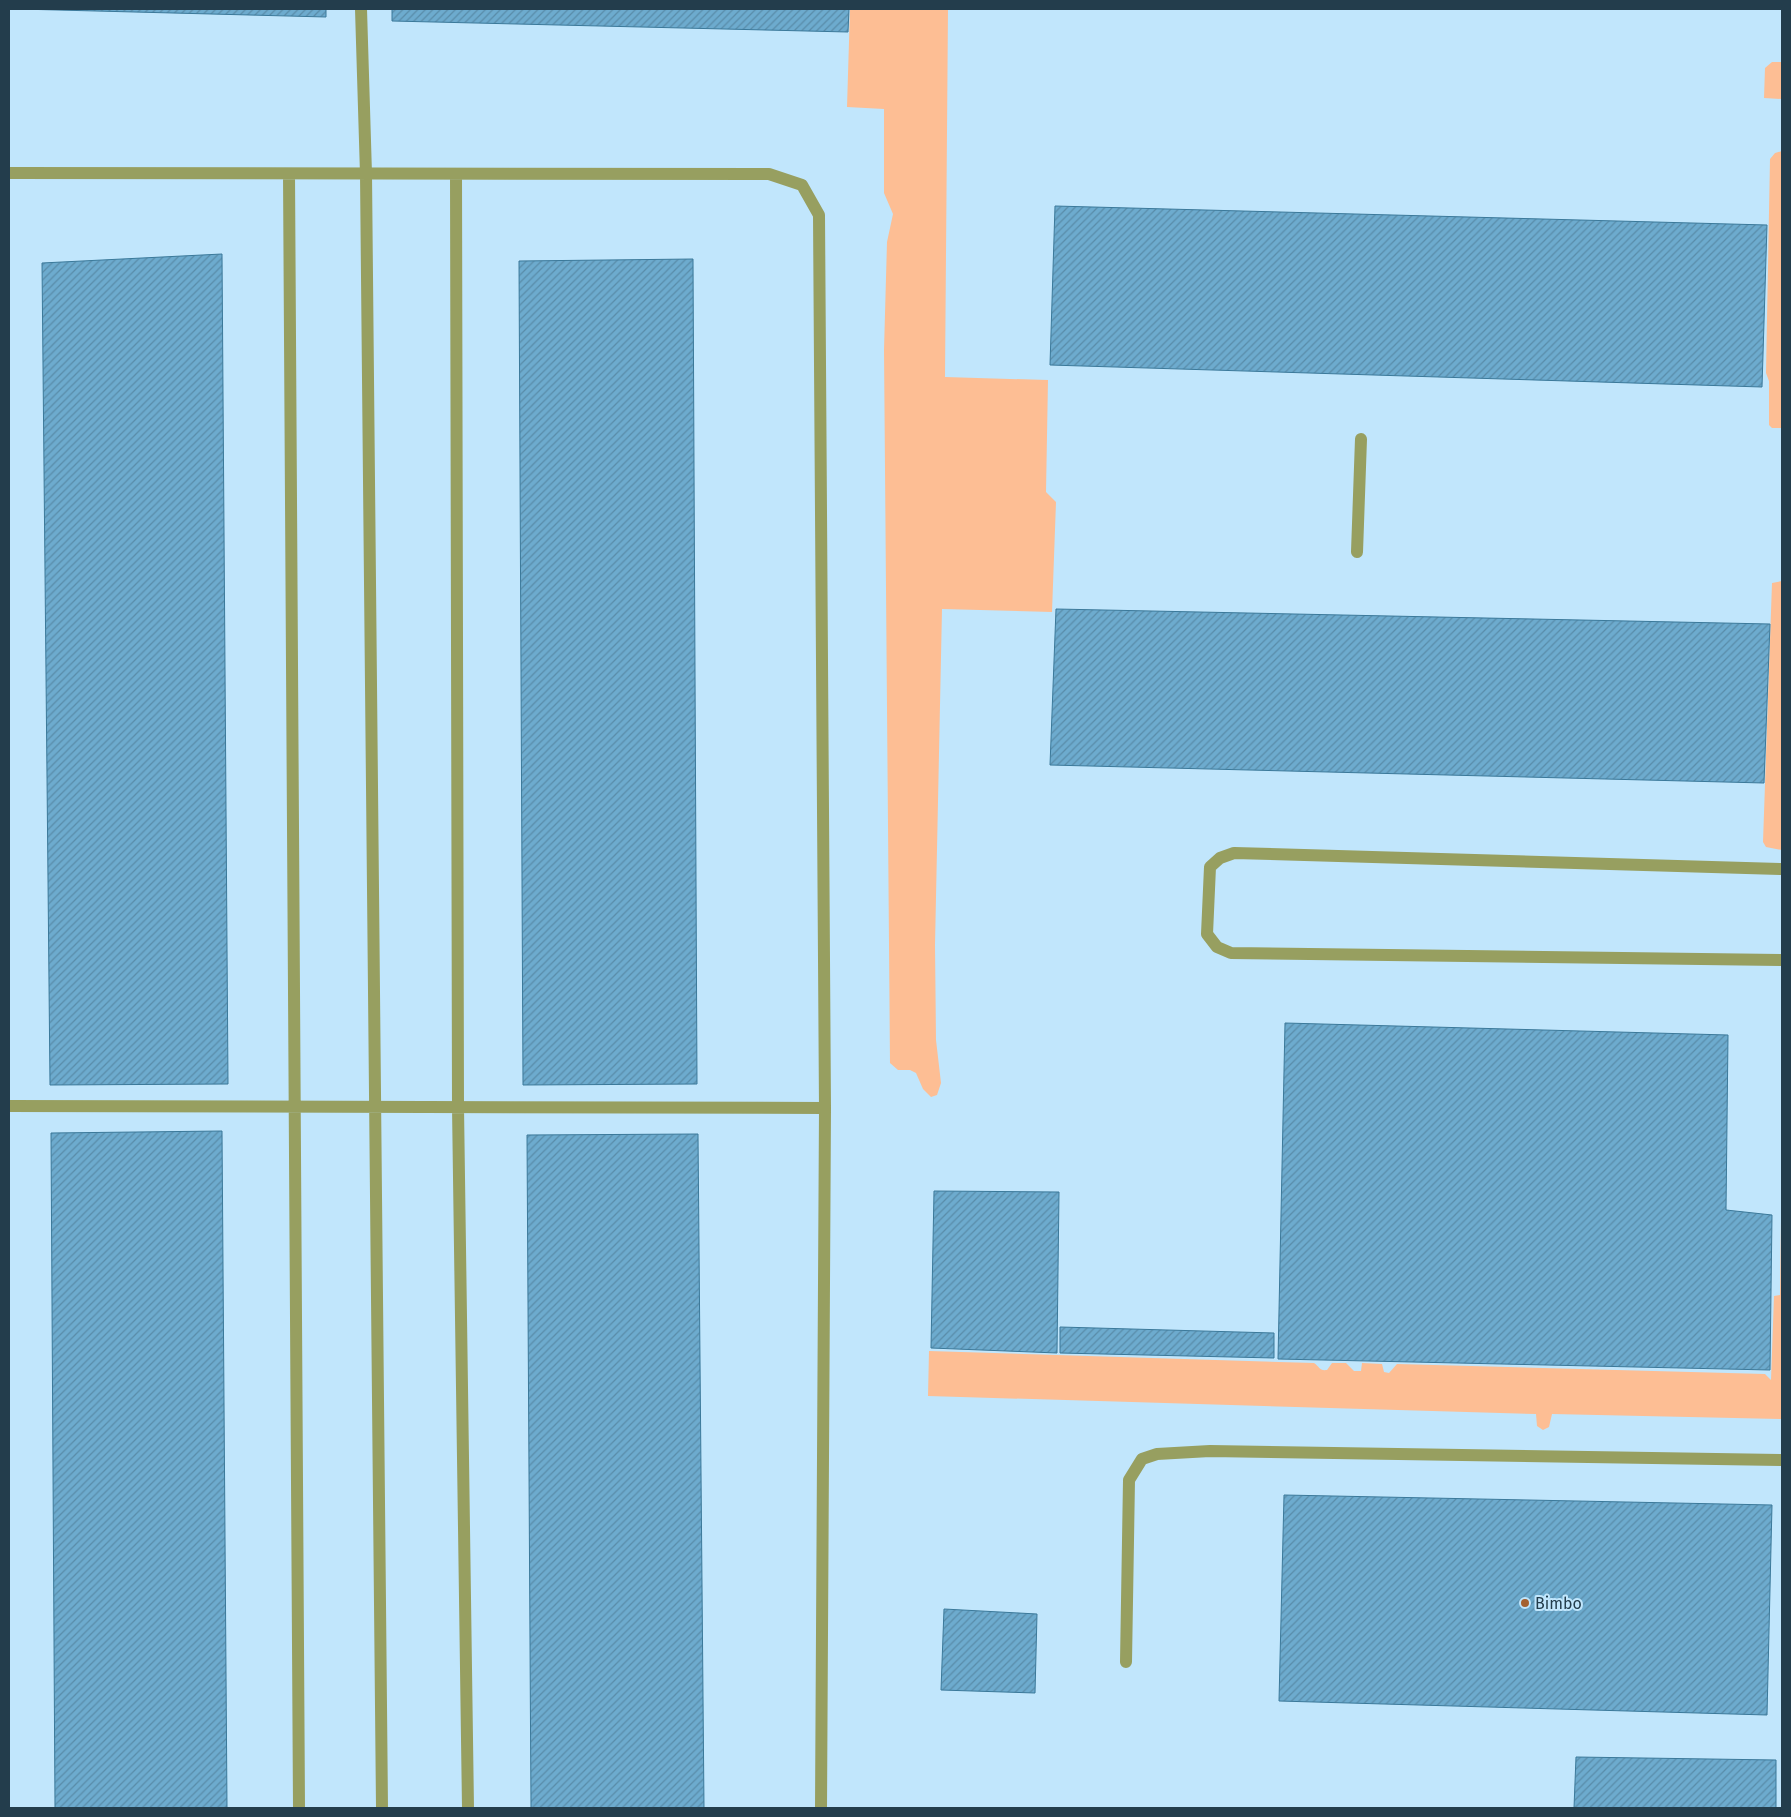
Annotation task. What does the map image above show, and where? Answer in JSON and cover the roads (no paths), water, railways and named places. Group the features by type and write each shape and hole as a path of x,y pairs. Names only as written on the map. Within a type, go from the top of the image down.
{"lane":[{"path":"361,9 366,174 382,1808"},
{"path":"9,174 769,174 802,185 819,215 825,1108 820,1808"},
{"path":"289,174 300,1808"},
{"path":"456,174 458,1107 468,1808"},
{"path":"1357,552 1361,439"},
{"path":"1782,869 1234,853 1220,858 1210,867 1207,925 1207,934 1217,947 1231,953 1782,960"},
{"path":"9,1106 825,1108"},
{"path":"1126,1662 1130,1480 1142,1459 1157,1454 1210,1451 1782,1460"}],"place":[{"name":"Bimbo","path":"1525,1603"}]}
